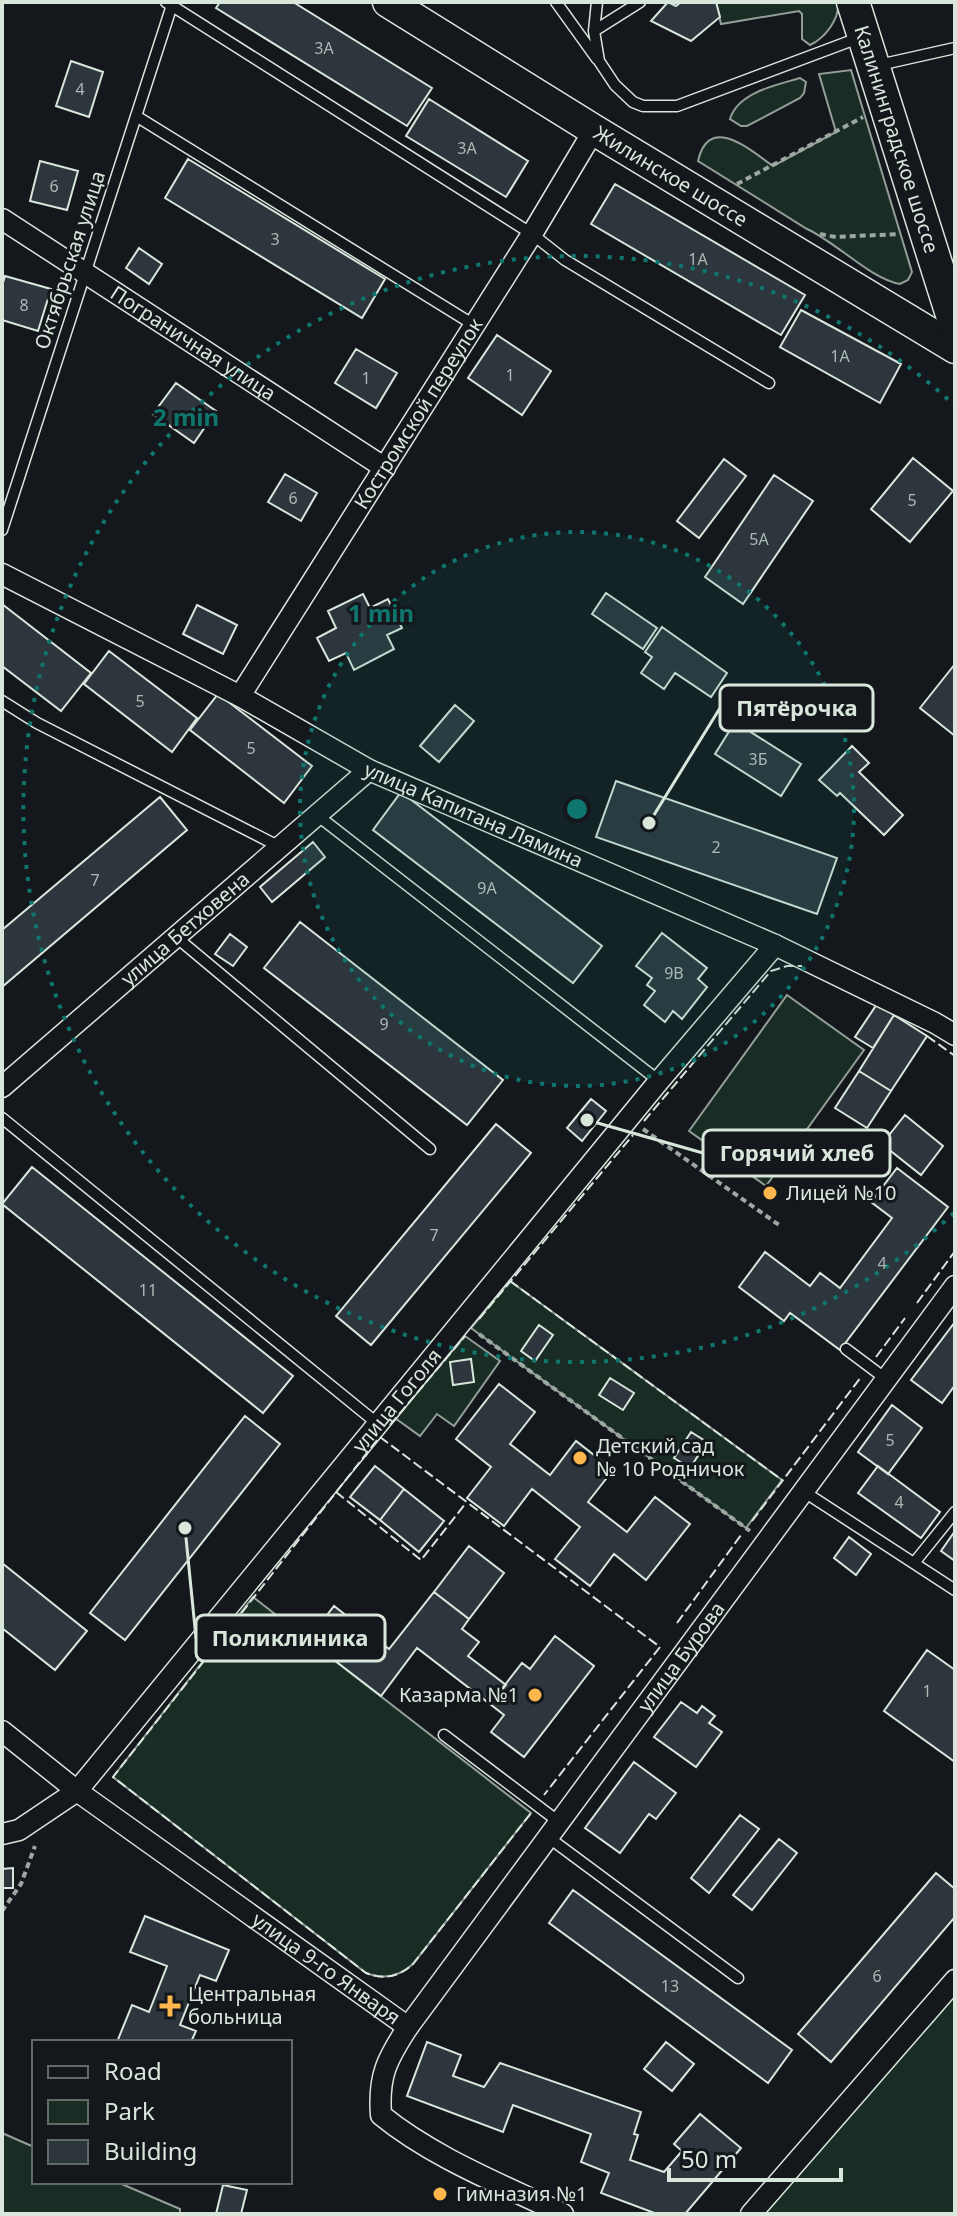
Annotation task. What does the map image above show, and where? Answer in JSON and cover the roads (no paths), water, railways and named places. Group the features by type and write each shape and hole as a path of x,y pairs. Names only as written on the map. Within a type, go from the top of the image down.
{"main road":[{"name":"Калининградское шоссе","path":"853,2 955,324"}],"street":[{"name":"Жилинское шоссе","path":"388,2 955,348"},
{"name":"Костромской переулок","path":"240,696 532,234 594,130"},
{"name":"Пограничная улица","path":"2,219 385,468"},
{"name":"улица Капитана Лямина","path":"2,574 240,696 369,770 775,945 955,1035"},
{"name":"улица Бетховена","path":"2,1087 369,770"},
{"name":"улица Гоголя","path":"2,1834 19,1830 77,1791 659,1081 775,945"},
{"name":"улица Бурова","path":"408,2027 955,1286"},
{"name":"улица 9-го Января","path":"2,1731 77,1791 408,2027 381,2075 381,2115 398,2129 472,2170 563,2214"},
{"path":"751,2214 955,1980"}],"lane":[{"path":"556,2 615,85 633,102 643,106 677,106 863,36"},
{"path":"597,2 594,31 599,61"},
{"path":"594,31 640,2"},
{"path":"170,3 532,234 565,260 769,383"},
{"name":"Октябрьская улица","path":"2,530 170,3"},
{"path":"873,66 955,48"},
{"path":"136,116 474,325"},
{"path":"2,701 37,723 280,847"},
{"path":"317,815 659,1081"},
{"path":"176,937 430,1149"},
{"path":"2,1118 378,1424"},
{"path":"846,1349 886,1379"},
{"path":"803,1491 955,1590"},
{"path":"914,1563 955,1512"},
{"path":"444,1735 554,1830 738,1978"}],"place":[{"name":"Пятёрочка","path":"649,823"},
{"name":"Горячий хлеб","path":"587,1120"},
{"name":"Лицей №10","path":"770,1193"},
{"name":"Детский сад № 10 Родничок","path":"580,1458"},
{"name":"Поликлиника","path":"185,1528"},
{"name":"Казарма №1","path":"535,1695"},
{"name":"Центральная больница","path":"170,2006"},
{"name":"Гимназия №1","path":"440,2194"}]}
